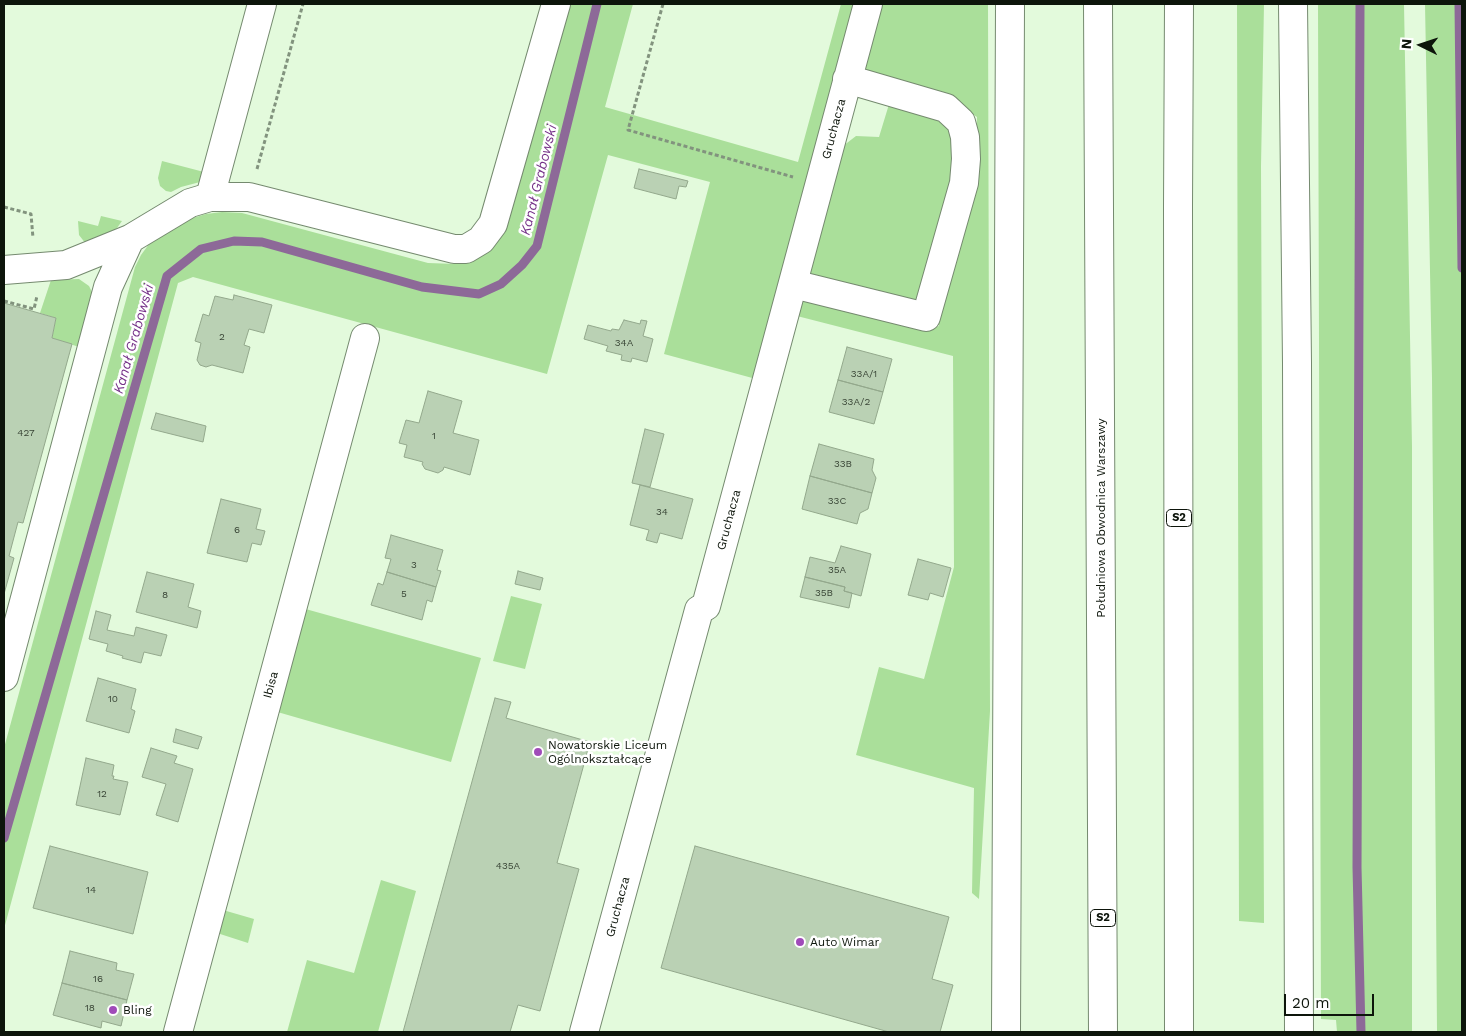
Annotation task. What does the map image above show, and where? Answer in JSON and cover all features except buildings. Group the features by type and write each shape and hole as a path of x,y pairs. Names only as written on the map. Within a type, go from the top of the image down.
{"main road":[{"path":"210,197 262,4"},
{"path":"4,270 66,265 130,239 190,202 210,197 249,197 454,249 466,249 481,240 493,224 556,4"},
{"name":"Gruchacza","path":"584,1032 699,610 706,606 868,4"},
{"path":"1006,1032 1010,4"},
{"name":"Południowa Obwodnica Warszawy","path":"1098,4 1104,1032"},
{"name":"S2","path":"1179,4 1179,1032"},
{"path":"1293,4 1297,363 1299,1032"},
{"path":"793,284 926,318 964,183 965,136 961,122 946,108 847,79"},
{"path":"4,677 108,287 130,239"},
{"name":"Ibisa","path":"178,1032 365,338"}],"path":[{"path":"249,197 303,4"},
{"path":"663,4 628,130 819,185"}],"green space":[{"path":"568,4 633,4 605,107 798,162 841,4 858,4 756,379 664,354 710,182 608,155 547,374 193,277 178,283 4,929 4,748 135,267 141,255 152,240 186,220 206,214 222,212 242,213 428,263 467,263 478,257 503,233 509,220"},
{"path":"877,4 988,4 990,711 979,899 972,893 974,788 856,755 879,667 924,679 954,567 953,356 797,316 801,301 806,297 931,328 939,326 938,305 976,166 977,117 950,100 858,75"},
{"path":"1237,4 1264,4 1261,166 1264,923 1239,921"},
{"path":"1318,4 1404,4 1412,447 1412,1032 1337,1032 1336,1020 1321,1019"},
{"path":"1425,4 1462,4 1462,1032 1437,1032 1432,378"},
{"path":"890,101 945,120 955,136 954,181 923,293 909,305 817,280 811,274 808,266 843,146 856,136 879,137"},
{"path":"162,161 204,172 200,182 171,192 166,191 160,186 158,178"},
{"path":"101,216 122,221 117,228 101,239 86,244 79,235 78,221 98,226"},
{"path":"79,279 89,286 92,292 92,301 79,347 52,338 56,318 40,313 51,280"},
{"path":"511,596 542,604 525,669 493,661"},
{"path":"302,608 481,658 451,762 274,711"},
{"path":"381,880 416,891 378,1032 287,1032 307,960 354,973"},
{"path":"223,910 254,919 248,943 217,933"}],"waterway":[{"name":"Kanał Grabowski","path":"4,838 167,276 201,249 234,241 262,242 422,287 479,294 501,284 522,265 537,246 597,4"},
{"path":"1360,4 1357,867 1361,1032"},
{"path":"1459,4 1462,268"}],"place":[{"name":"Nowatorskie Liceum Ogólnokształcące","path":"538,752"},
{"name":"Auto Wimar","path":"800,942"},
{"name":"Bling","path":"113,1010"}]}
